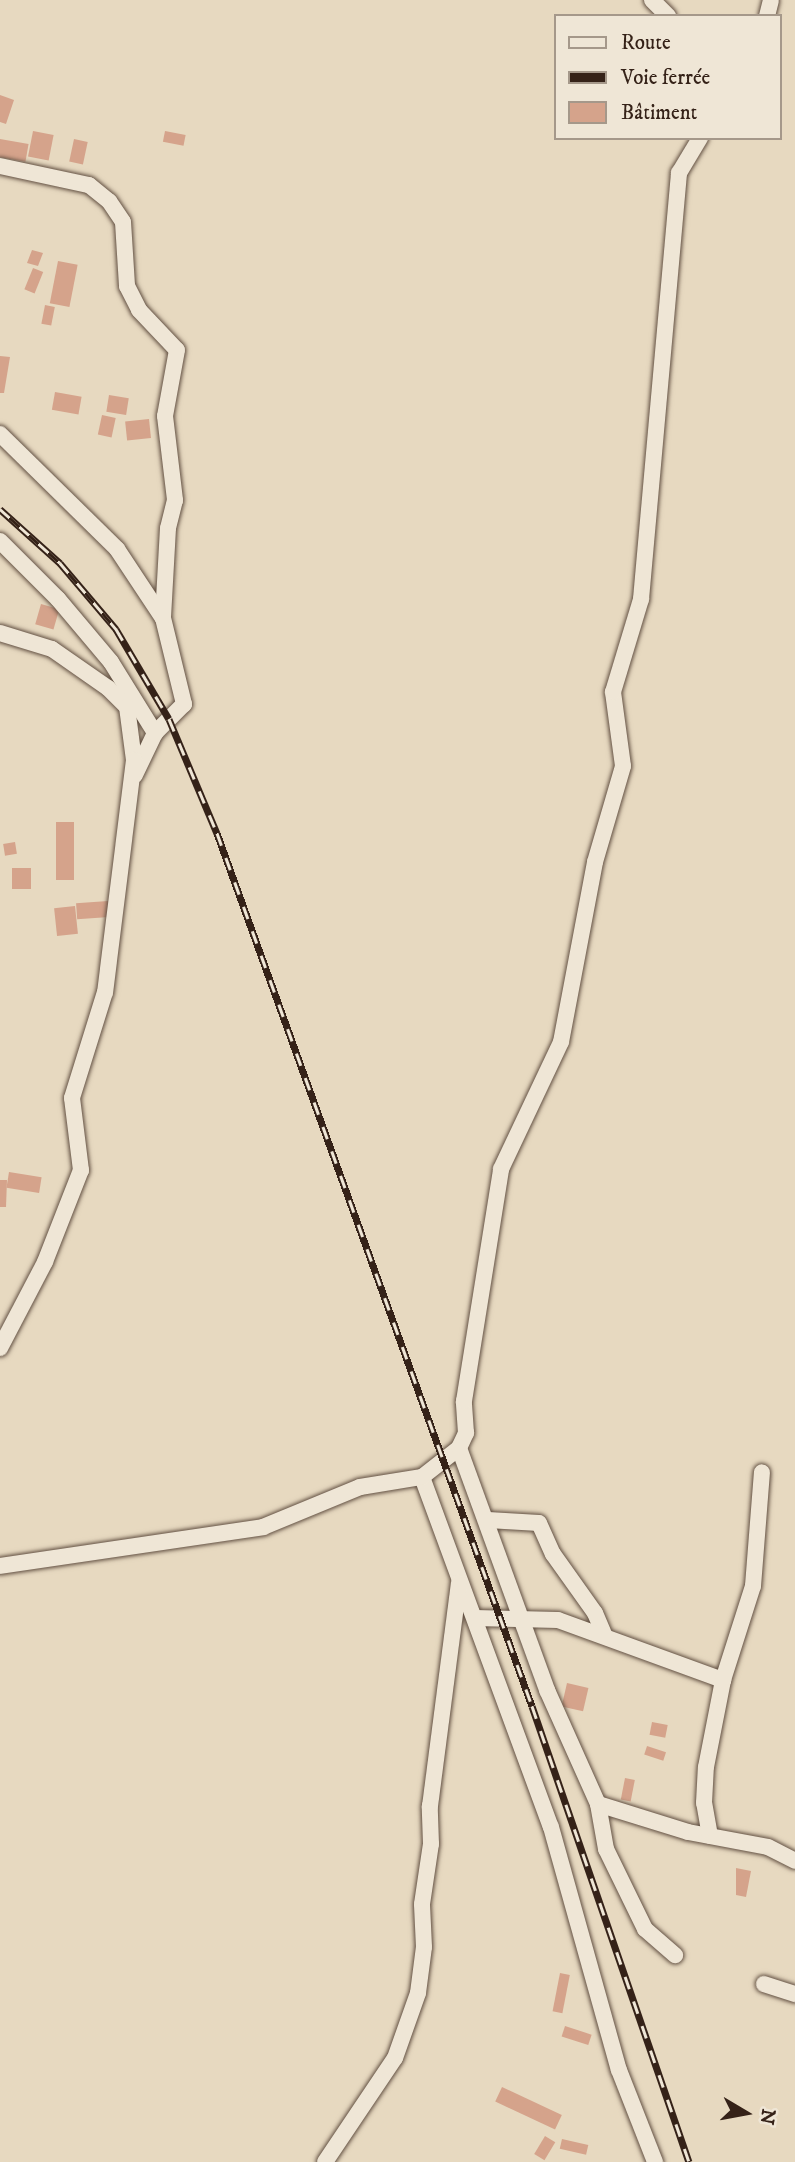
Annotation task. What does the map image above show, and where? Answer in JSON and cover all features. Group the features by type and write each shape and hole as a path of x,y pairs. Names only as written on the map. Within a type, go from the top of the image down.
{"street":[{"path":"652,0 666,14"},
{"path":"0,1566 263,1527 360,1488 422,1477 459,1448 466,1433 464,1401 501,1169 561,1042 595,862 623,766 613,692 640,599 679,173 699,140"},
{"path":"0,166 89,185 109,201 123,222 127,286 139,310 177,350 165,416 175,500 168,528 163,618 184,704 155,733 130,784"},
{"path":"0,434 117,549 163,618"},
{"path":"0,541 58,599 111,662 155,733"},
{"path":"0,633 52,649 108,688 127,707 133,732 130,784 105,992 72,1097 82,1170 45,1262 0,1348"},
{"path":"459,1448 488,1520 547,1690 598,1804 606,1849 626,1897 645,1929 675,1955"},
{"path":"710,1836 705,1803 706,1767 723,1680 753,1586 762,1472"},
{"path":"422,1477 551,1827 619,2070 655,2162"},
{"path":"488,1520 539,1523 553,1554 595,1613 604,1634"},
{"path":"325,2162 395,2058 418,1993 424,1947 422,1904 431,1844 430,1806 460,1577"},
{"path":"475,1618 523,1617 558,1620 604,1634 723,1680"},
{"path":"598,1804 710,1836 768,1847 795,1861"},
{"path":"764,1984 795,1994"}],"building":[{"path":"0,95 14,100 6,124 0,122"},
{"path":"33,131 54,135 49,161 28,157"},
{"path":"165,131 186,135 184,146 163,142"},
{"path":"0,139 29,144 25,162 0,157"},
{"path":"74,139 88,142 83,164 69,161"},
{"path":"32,250 43,253 38,266 27,263"},
{"path":"58,261 78,265 69,307 50,303"},
{"path":"33,268 43,272 35,293 24,289"},
{"path":"45,305 55,307 51,326 41,324"},
{"path":"0,356 10,357 4,393 0,393"},
{"path":"55,392 82,397 78,414 52,410"},
{"path":"109,395 129,398 126,415 106,412"},
{"path":"102,415 116,418 112,437 98,435"},
{"path":"149,419 151,438 127,440 125,422"},
{"path":"41,604 59,609 53,629 35,624"},
{"path":"56,822 74,822 74,880 56,880"},
{"path":"15,842 17,854 5,856 3,844"},
{"path":"12,868 31,868 31,889 12,889"},
{"path":"108,901 109,917 77,919 76,903"},
{"path":"75,906 78,934 57,936 54,908"},
{"path":"9,1172 42,1177 39,1193 6,1188"},
{"path":"0,1180 7,1180 6,1207 0,1207"},
{"path":"567,1683 588,1688 583,1711 562,1706"},
{"path":"652,1722 668,1725 665,1738 650,1735"},
{"path":"647,1746 666,1752 663,1761 644,1755"},
{"path":"625,1778 635,1780 631,1802 621,1800"},
{"path":"736,1868 751,1871 746,1897 736,1895"},
{"path":"560,1973 570,1975 562,2013 553,2011"},
{"path":"565,2026 592,2035 588,2045 562,2036"},
{"path":"502,2087 562,2115 555,2129 495,2102"},
{"path":"545,2136 555,2142 544,2160 534,2154"},
{"path":"562,2139 588,2145 586,2155 560,2149"}],"railway":[{"path":"0,509 60,563 116,629 169,719 217,833 532,1706 689,2162"}]}
